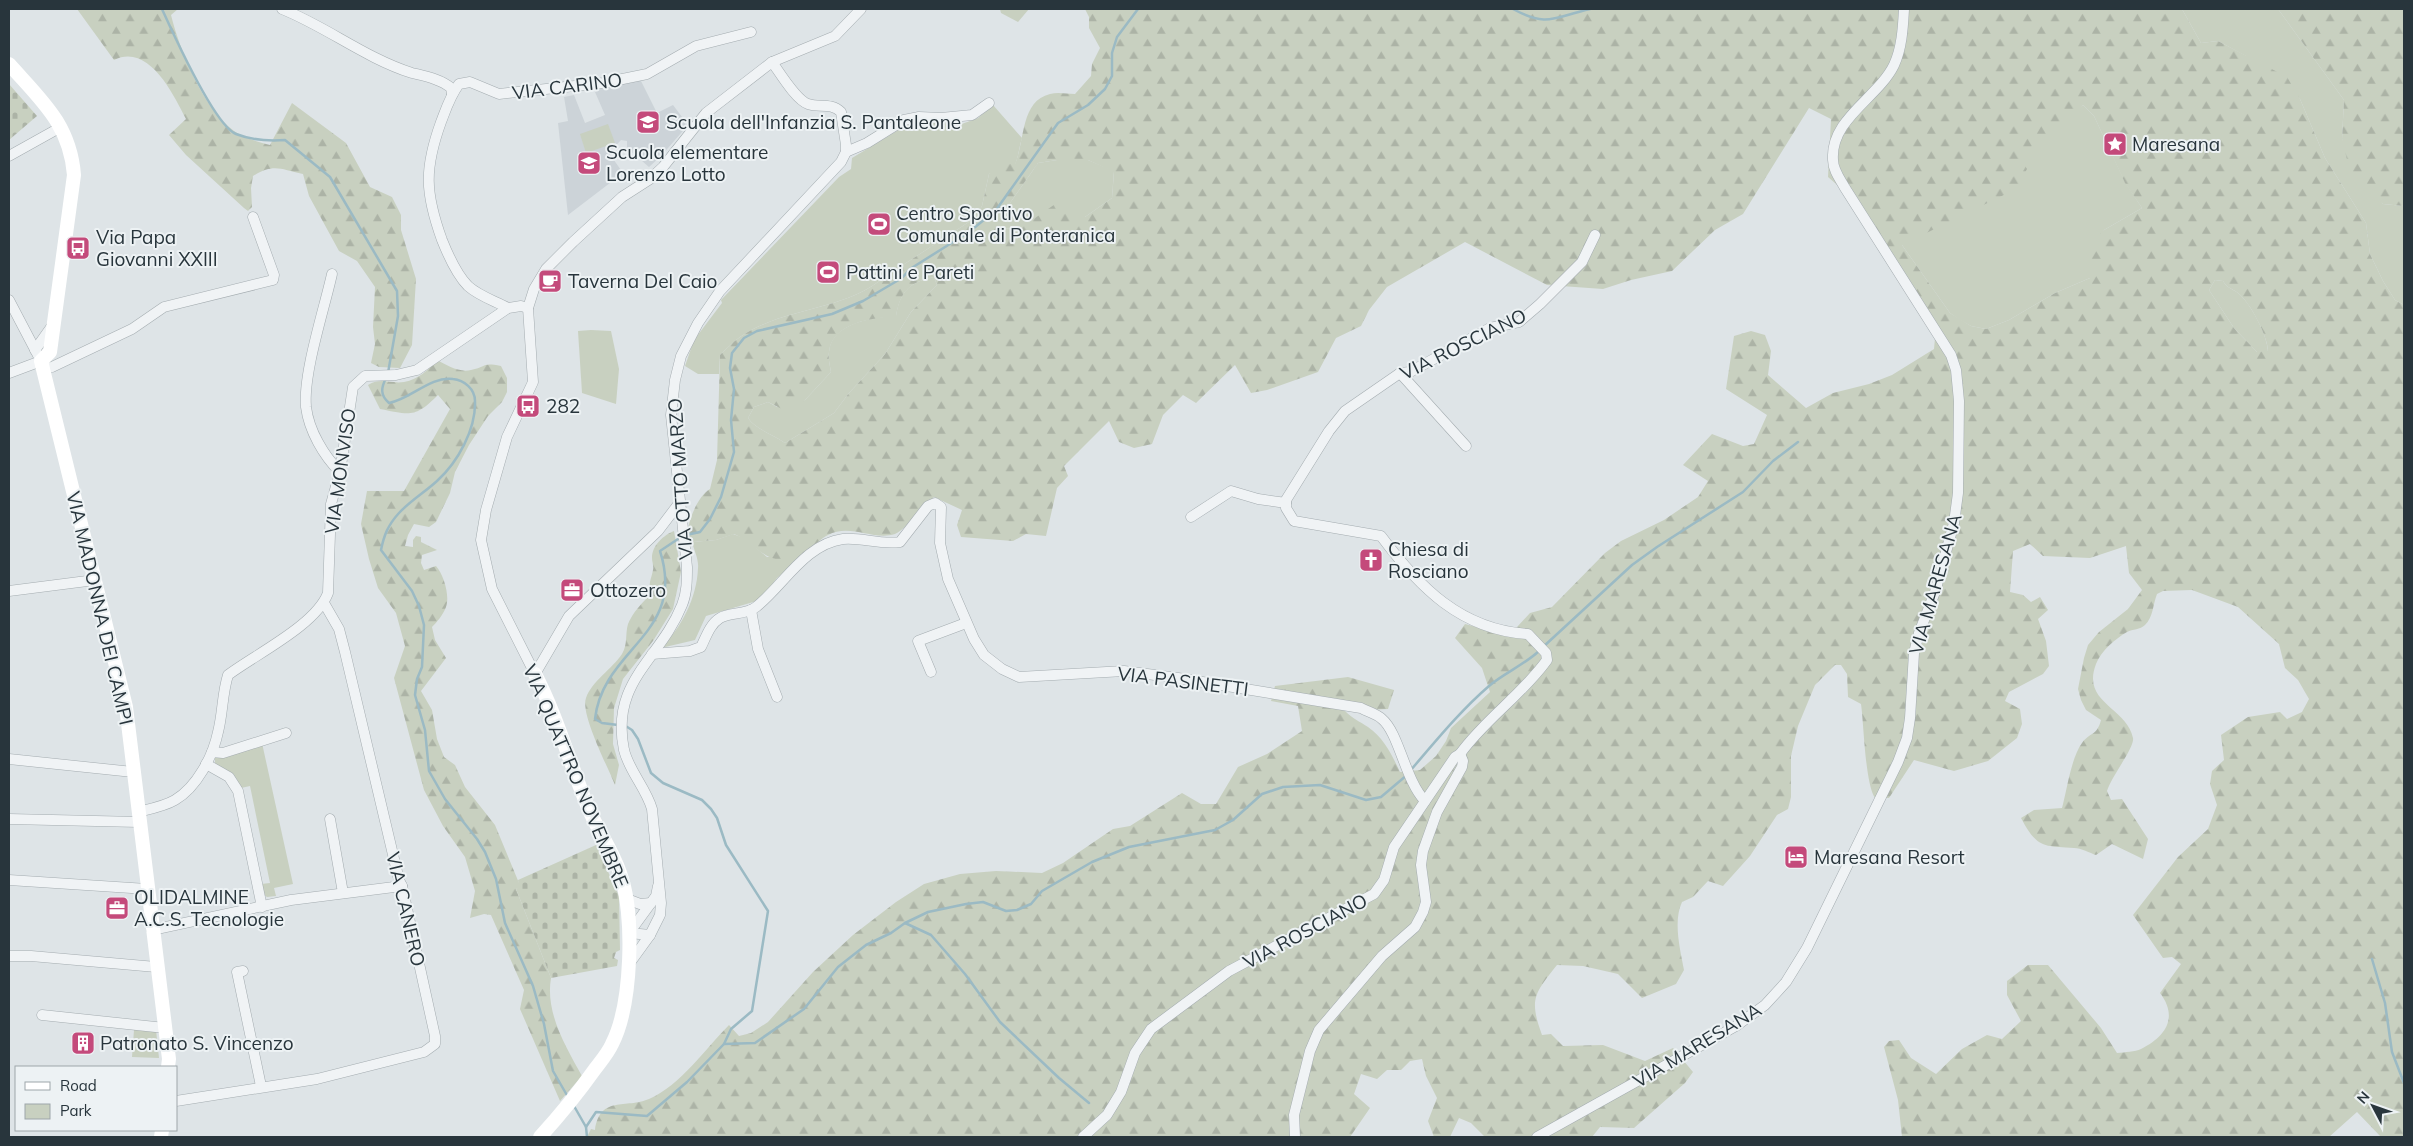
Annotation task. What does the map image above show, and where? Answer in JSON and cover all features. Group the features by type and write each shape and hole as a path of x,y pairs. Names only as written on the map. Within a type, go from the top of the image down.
{"street":[{"path":"282,9 304,18 388,65 442,82 451,88 452,94 434,142 428,166 428,193 435,220 447,254 468,285 477,293 508,308 522,306 528,308"},
{"name":"VIA QUATTRO NOVEMBRE","path":"540,1137 576,1096 612,1045 622,1020 629,965 629,933 628,899 620,871 592,818 548,700 492,589 481,540 486,510 506,437 532,382 528,308 534,289 546,269 622,197 650,179 706,113 772,62 835,36 861,9"},
{"name":"VIA MARESANA","path":"1537,1137 1736,1026 1765,1005 1786,982 1806,948 1898,762 1907,738 1914,653 1918,633 1935,592 1954,523 1958,494 1959,402 1956,370 1951,355 1845,188 1835,170 1833,159 1839,133 1848,119 1893,66 1900,50 1904,9"},
{"name":"VIA CARINO","path":"452,94 459,84 464,82 499,94 603,83 647,74 696,46 751,32"},
{"path":"772,62 799,100 809,105 830,106 841,112 846,152 867,143 904,120 919,117 941,118 972,115 989,102"},
{"path":"9,64 52,111 61,127 72,157 74,175 50,352 40,360 9,373"},
{"path":"9,156 61,127"},
{"name":"VIA OTTO MARZO","path":"629,965 650,934 660,914 652,808 649,798 630,766 624,751 623,711 634,678 674,621 683,604 687,584 685,543 671,401 675,380 689,340 720,291 841,162 846,152"},
{"path":"9,300 40,360 52,366 132,329 164,307 273,280 274,275 253,217"},
{"name":"VIA ROSCIANO","path":"1083,1137 1107,1115 1121,1092 1134,1053 1151,1029 1229,971 1374,894 1384,880 1394,847 1455,757 1538,673 1546,660 1546,653 1528,634 1503,632 1465,617 1433,595 1402,564 1380,536 1294,521 1289,516 1286,503 1314,454 1345,411 1400,373 1410,372 1490,328 1519,322 1582,262 1595,235"},
{"path":"332,274 311,365 306,408 322,449 340,472"},
{"name":"VIA MONVISO","path":"324,603 328,593 331,504 340,472 353,387 365,376 377,374 396,375 417,370 508,308"},
{"name":"VIA MADONNA DEI CAMPI","path":"40,360 126,706 168,1066"},
{"path":"1400,373 1466,446"},
{"path":"1191,517 1231,491 1258,500 1286,503"},
{"path":"535,674 569,616 658,531 680,502"},
{"name":"VIA PASINETTI","path":"652,654 690,651 701,647 712,625 721,617 755,608 794,568 814,552 843,539 887,544 900,542 928,506 935,503 941,507 941,558 948,579 966,623 984,655 1002,669 1020,677 1124,671 1361,708 1382,719 1391,732 1408,775 1425,801"},
{"path":"658,531 671,525 683,526"},
{"path":"9,591 95,580"},
{"path":"9,819 139,817 175,800 192,784 212,752 218,732 224,688 228,675 305,623 324,603"},
{"name":"VIA CANERO","path":"178,1100 317,1079 424,1052 435,1044 435,1036 402,886 339,629 324,603"},
{"path":"750,610 758,649 777,697"},
{"path":"931,672 918,640 966,623"},
{"path":"212,752 223,753 286,733"},
{"path":"1296,1137 1294,1115 1310,1051 1319,1030 1382,956 1415,927 1424,912 1426,902 1422,865 1423,851 1437,812 1462,767 1462,757 1460,754"},
{"path":"9,759 133,772"},
{"path":"206,764 229,777 238,791 262,907"},
{"path":"330,819 343,893"},
{"path":"9,880 147,889"},
{"name":"VIA OTTO MARZO","path":"629,933 656,896 659,883"},
{"path":"152,930 291,900 402,886"},
{"path":"628,899 640,904 650,903"},
{"path":"629,933 650,934"},
{"path":"9,956 30,956 156,967"},
{"path":"243,971 237,972 261,1086"},
{"path":"42,1014 164,1028"}],"shaded area":[{"path":"640,79 657,113 673,105 688,125 649,167 627,148 627,141 621,140 609,153 623,173 568,215 558,123 568,121 564,97 574,95 585,123 605,115 595,92 598,89"}],"green space":[{"path":"77,9 178,9 171,15 180,45 194,78 212,108 234,131 247,138 270,145 292,103 346,143 370,187 392,197 401,215 401,230 416,279 412,345 400,368 379,367 371,363 375,344 373,327 375,287 357,261 339,251 309,196 303,174 272,168 253,176 251,188 252,207 248,211 186,155 169,135 186,119 167,85 158,74 149,65 138,59 127,57 114,60"},
{"path":"1000,9 1029,9 1018,22 1001,13"},
{"path":"1085,9 2182,9 2201,43 2218,41 2287,77 2300,99 2325,158 2366,223 2370,254 2383,281 2395,300 2404,305 2404,1137 2381,1137 2357,1112 2329,1137 1902,1137 1898,1100 1884,1047 1889,1041 1899,1040 1911,1058 1936,1074 1962,1049 1987,1035 2002,1039 2021,1021 2007,995 2007,981 2028,965 2048,965 2101,1028 2117,1053 2141,1049 2163,1033 2169,1019 2166,1002 2160,993 2181,964 2172,957 2163,958 2133,915 2178,857 2208,829 2217,805 2210,784 2212,771 2224,760 2221,735 2248,717 2280,712 2287,719 2302,712 2309,699 2298,680 2285,668 2279,644 2238,607 2192,590 2163,591 2157,594 2148,622 2141,628 2127,632 2118,638 2101,654 2093,677 2095,688 2100,696 2123,719 2133,738 2133,742 2107,791 2111,800 2122,799 2148,839 2143,859 2112,844 2096,855 2080,849 2042,844 2032,835 2021,818 2034,810 2062,808 2072,765 2078,749 2097,729 2101,720 2086,710 2078,689 2088,645 2099,632 2128,609 2142,590 2129,573 2126,546 2090,558 2043,556 2030,544 2013,551 2010,592 2023,595 2031,602 2040,597 2048,610 2038,619 2046,641 2049,666 2043,674 2009,692 2005,701 2020,709 2022,724 2017,738 1988,761 1954,771 1914,760 1889,798 1875,798 1867,767 1861,704 1848,697 1847,674 1841,665 1835,665 1815,685 1798,726 1791,756 1791,797 1788,809 1777,815 1750,856 1723,886 1708,881 1693,897 1682,902 1679,910 1678,926 1684,970 1676,984 1642,998 1618,974 1583,966 1557,965 1543,983 1536,997 1535,1005 1542,1035 1551,1034 1563,1046 1603,1045 1645,1061 1673,1048 1693,1072 1685,1083 1634,1128 1600,1127 1592,1137 1485,1137 1471,1123 1459,1118 1450,1137 1434,1137 1428,1121 1437,1098 1426,1076 1422,1059 1410,1061 1401,1070 1387,1070 1377,1079 1361,1074 1354,1094 1370,1108 1350,1137 587,1137 591,1129 595,1130 598,1119 608,1107 649,1099 672,1085 729,1025 739,1036 751,1033 768,1022 813,972 853,935 896,902 924,884 960,874 996,871 1042,873 1063,863 1113,829 1130,826 1182,793 1201,804 1216,804 1238,767 1267,754 1302,731 1298,706 1271,701 1275,686 1348,677 1394,690 1388,709 1345,711 1379,736 1391,753 1400,772 1420,770 1436,756 1446,741 1451,728 1490,692 1482,668 1455,638 1465,624 1512,636 1517,627 1530,613 1552,607 1605,553 1621,541 1664,520 1698,497 1708,481 1683,465 1712,434 1743,446 1754,444 1767,415 1726,389 1734,336 1751,331 1765,335 1771,351 1768,375 1806,408 1833,393 1869,384 1892,375 1934,349 1935,338 1843,190 1828,177 1831,119 1809,108 1743,214 1715,230 1672,271 1631,280 1603,289 1547,285 1465,242 1387,287 1369,310 1361,326 1336,338 1318,372 1267,390 1251,393 1235,365 1196,403 1183,395 1163,415 1152,444 1134,448 1119,442 1109,421 1064,466 1068,476 1057,488 1046,536 1026,534 1013,541 961,537 957,525 962,510 934,497 909,523 895,534 887,536 853,531 836,532 823,538 804,554 793,559 779,560 772,558 734,534 716,540 692,542 688,532 690,520 698,501 710,489 717,460 720,355 737,339 757,327 776,319 833,303 870,288 975,218 982,206 989,174 1003,164 1015,164 1028,113 1033,105 1040,98 1050,94 1075,94 1091,76 1092,64 1100,48 1089,28 1089,17","holes":["2083,105 2094,116 2125,183 2142,208 2104,230 2084,251 2090,278 2055,293 2009,320 1986,329 1971,326 1950,313 1902,245 2016,189 2027,169 2018,154 2053,135","1057,160 1088,160 1114,172 1112,198 1085,217 1061,200 1025,225 1005,229 1010,203 1038,163","934,277 937,285 911,312 885,354 849,393 834,413 785,443 751,422 748,418 754,407 768,402 788,412 805,400 831,372 829,352 832,342 838,334 845,328 865,320 896,317 903,294 912,285","2215,280 2223,281 2243,298 2262,329 2268,351 2257,352 2234,328 2209,290"]},
{"path":"2182,9 2278,9 2344,100 2342,139 2383,204 2404,206 2404,305 2395,300 2383,281 2370,254 2366,223 2325,158 2300,99 2246,56 2218,41 2201,43"},
{"path":"2278,9 2404,9 2404,206 2383,204 2349,168 2342,139 2344,100"},
{"path":"9,84 37,116 9,140"},
{"name":"Centro Sportivo Comunale di Ponteranica","path":"993,105 1022,138 1015,165 989,174 982,206 975,218 870,288 833,303 776,319 740,337 720,355 719,374 698,374 685,366 694,340 722,303 721,300 839,177 851,169 852,158 915,120 959,125 978,118"},
{"path":"2083,105 2094,116 2125,182 2142,208 2104,230 2090,278 2055,293 2009,320 1986,329 1971,326 1950,313 1902,245 1854,130 2070,115"},
{"path":"608,124 615,143 586,153 580,134"},
{"path":"1057,160 1088,160 1114,171 1112,198 1085,217 1004,229 1010,203 1038,163"},
{"path":"934,277 937,285 911,312 885,354 849,393 834,413 785,443 751,422 748,418 754,407 768,402 777,407 805,400 831,372 829,352 837,334 845,328 865,320 896,316 903,294 912,285"},
{"path":"2215,280 2223,281 2228,287 2243,297 2262,329 2268,352 2257,352 2234,328 2209,290"},
{"path":"578,331 611,331 619,369 616,404 582,393"},
{"path":"437,360 453,368 467,371 487,365 501,366 507,378 507,392 502,402 488,416 469,445 455,472 450,493 436,522 429,527 414,524 408,535 405,546 413,547 413,540 416,536 421,537 421,542 437,550 422,555 421,563 424,570 436,566 444,580 447,592 445,610 432,627 435,640 446,658 421,691 432,710 437,739 444,757 455,765 465,787 495,825 519,883 519,888 516,889 551,978 551,1004 554,1017 558,1029 582,1076 560,1101 520,1009 524,990 491,915 484,914 470,918 475,891 465,857 443,826 424,790 394,678 405,646 396,613 378,588 361,524 367,491 404,491 450,409 438,395 424,408 412,413 399,413 380,409 368,385 377,381 409,381 430,368"},
{"path":"674,531 681,572 673,609 653,641 623,679 614,708 613,744 619,765 615,785 587,716 586,698 597,681 622,654 628,624 638,608 651,594 650,584 654,549 666,535"},
{"path":"733,534 744,538 767,557 803,556 777,578 760,600 706,616 695,640 661,648 687,612 695,590 698,565 692,542 716,540"},
{"path":"262,743 293,884 274,888 276,896 267,897 263,894 261,884 270,883 250,786 241,788 234,776 215,765 215,758 219,756"},
{"path":"596,845 619,896 620,950 616,952 614,958 618,960 617,966 551,978 516,889 519,887 518,880"},
{"path":"134,1030 156,1030 159,1058 132,1057"}],"waterway":[{"path":"162,9 206,97 227,127 236,134 248,138 285,140 330,177 397,291 398,316 388,373"},
{"path":"686,535 700,532 710,519 721,497 734,452 731,420 734,389 730,368 732,353 744,338 757,331 832,314 863,301 902,278 910,269 969,232 996,210 1058,123 1088,105 1105,89 1112,76 1112,53 1117,37 1138,9"},
{"path":"1513,9 1525,15 1543,19 1559,18 1590,9"},
{"path":"386,378 382,391 389,403 397,401 428,384 445,379 453,379 465,383 475,397 475,412 469,434 459,455 437,481 395,517 387,530 381,550 412,591 419,606 424,625 422,667 417,679 415,695 425,730 429,771 445,799 485,852 496,879 505,923 533,986 544,1024 553,1071 568,1097"},
{"path":"1543,647 1632,565 1743,492 1773,461 1798,442"},
{"path":"618,725 602,723 595,719 601,695 612,674 641,640 653,622 662,603 665,579 660,551 681,537"},
{"path":"1410,771 1478,696 1495,681 1527,661 1539,651"},
{"path":"587,1137 586,1127 596,1112 647,1116 687,1082 724,1044 731,1029 752,1011 768,911 726,845 717,818 711,809 702,800 663,783 651,773 638,739 632,730 624,725"},
{"path":"905,923 928,912 983,902 1006,911 1017,910 1031,904 1042,891 1092,862 1129,847 1215,830 1233,820 1262,794 1283,787 1320,785 1366,800 1381,797 1407,775"},
{"path":"724,1044 755,1043 804,1009 838,967 866,945 891,933 905,923 931,935 965,974 1000,1022 1059,1078 1089,1103"},
{"path":"2372,959 2385,1003 2392,1052 2404,1083"},
{"path":"574,1106 586,1127"}],"place":[{"name":"Scuola dell'Infanzia S. Pantaleone","path":"648,122"},
{"name":"Maresana","path":"2115,144"},
{"name":"Scuola elementare Lorenzo Lotto","path":"589,163"},
{"name":"Centro Sportivo Comunale di Ponteranica","path":"879,224"},
{"name":"Via Papa Giovanni XXIII","path":"78,248"},
{"name":"Pattini e Pareti","path":"828,272"},
{"name":"Taverna Del Caio","path":"550,281"},
{"name":"282","path":"528,406"},
{"name":"Chiesa di Rosciano","path":"1371,560"},
{"name":"Ottozero","path":"572,590"},
{"name":"Maresana Resort","path":"1796,857"},
{"name":"OLIDALMINE A.C.S. Tecnologie","path":"117,908"},
{"name":"Patronato S. Vincenzo","path":"83,1043"}]}
